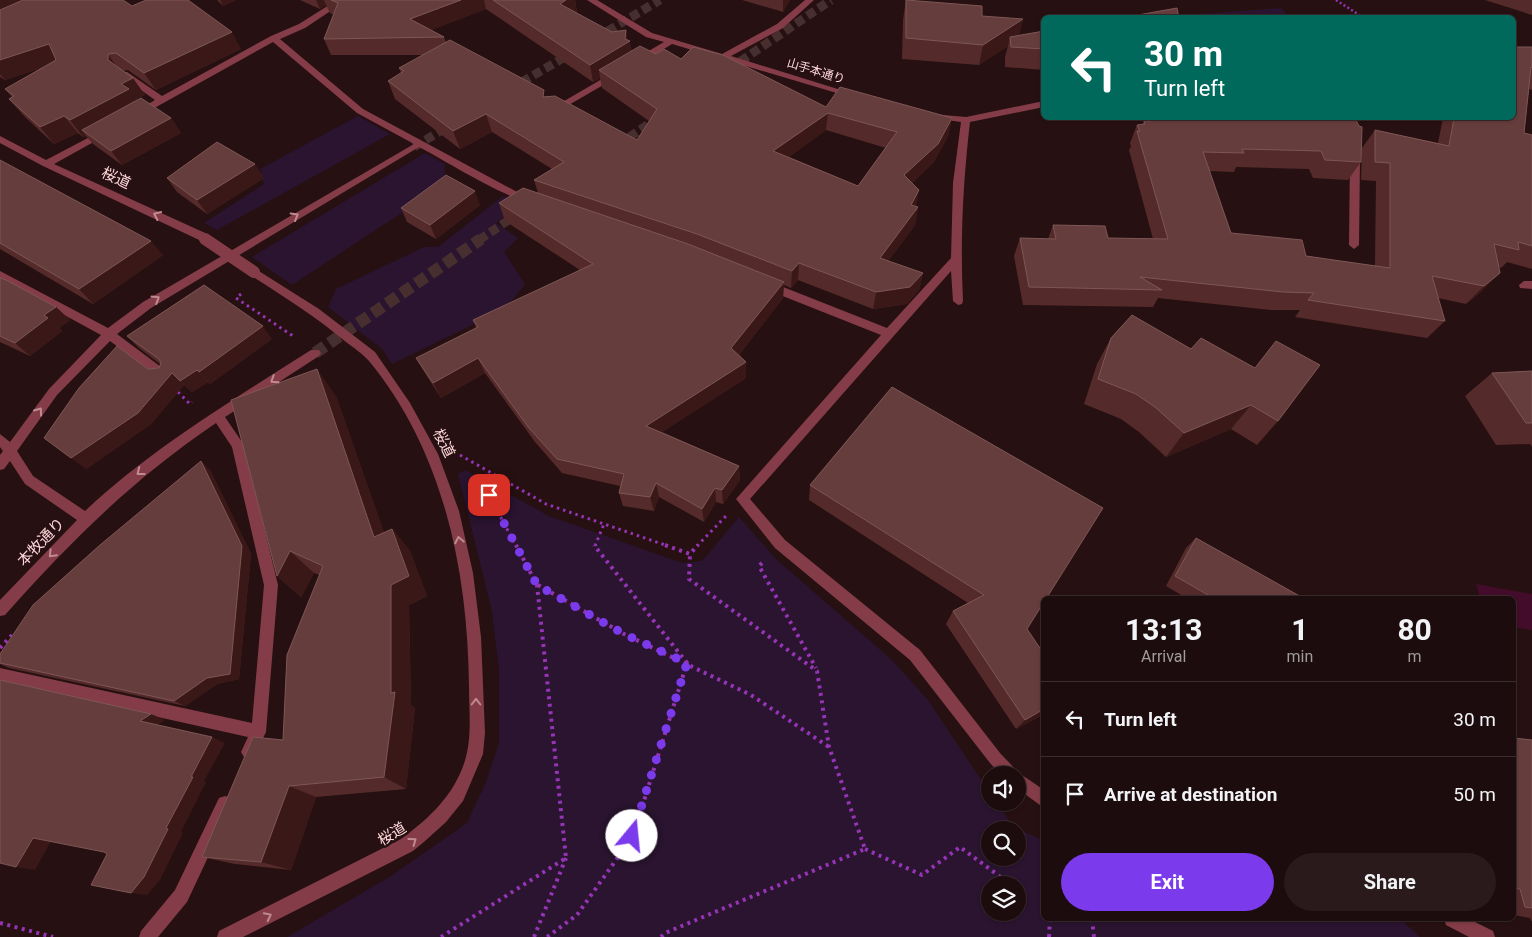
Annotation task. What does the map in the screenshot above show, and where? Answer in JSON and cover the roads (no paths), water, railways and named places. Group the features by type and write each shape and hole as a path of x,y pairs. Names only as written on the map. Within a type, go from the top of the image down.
{"street":[{"path":"128,118 274,38 302,26 343,0"},
{"name":"山手本通り","path":"591,0 649,35 863,98"},
{"path":"723,57 778,28 793,18 810,0"},
{"path":"274,38 360,111 515,195 544,205"},
{"path":"628,66 670,42"},
{"path":"552,112 620,72"},
{"path":"124,74 161,100"},
{"path":"927,114 966,120 1041,105"},
{"path":"958,301 956,259 958,183 966,120"},
{"path":"46,164 112,128"},
{"name":"桜道","path":"0,139 46,164 201,236 329,322 371,356 404,403 434,458 444,481 459,535 477,665 476,753 455,801 432,826 407,845 225,937"},
{"path":"0,465 53,392 109,334 147,305 188,279 414,147"},
{"path":"1354,245 1355,147"},
{"path":"956,259 742,499 780,544 915,655 1003,766"},
{"path":"0,275 109,334 165,376"},
{"path":"756,280 890,334"},
{"name":"本牧通り","path":"0,610 86,519 139,473 174,445 315,353"},
{"path":"218,417 238,445 271,585 259,732 243,766"},
{"path":"0,439 10,450 29,480 86,519"},
{"path":"0,675 259,732"},
{"path":"1026,786 1041,798"},
{"path":"147,937 181,896 230,792"},
{"path":"1456,921 1488,937"}],"tunnel":[{"path":"596,38 660,0"},
{"path":"729,69 831,0"},
{"path":"510,89 575,51"},
{"path":"618,145 659,117"},
{"path":"414,147 452,124"},
{"path":"479,240 519,213"},
{"path":"315,353 481,239"}]}
